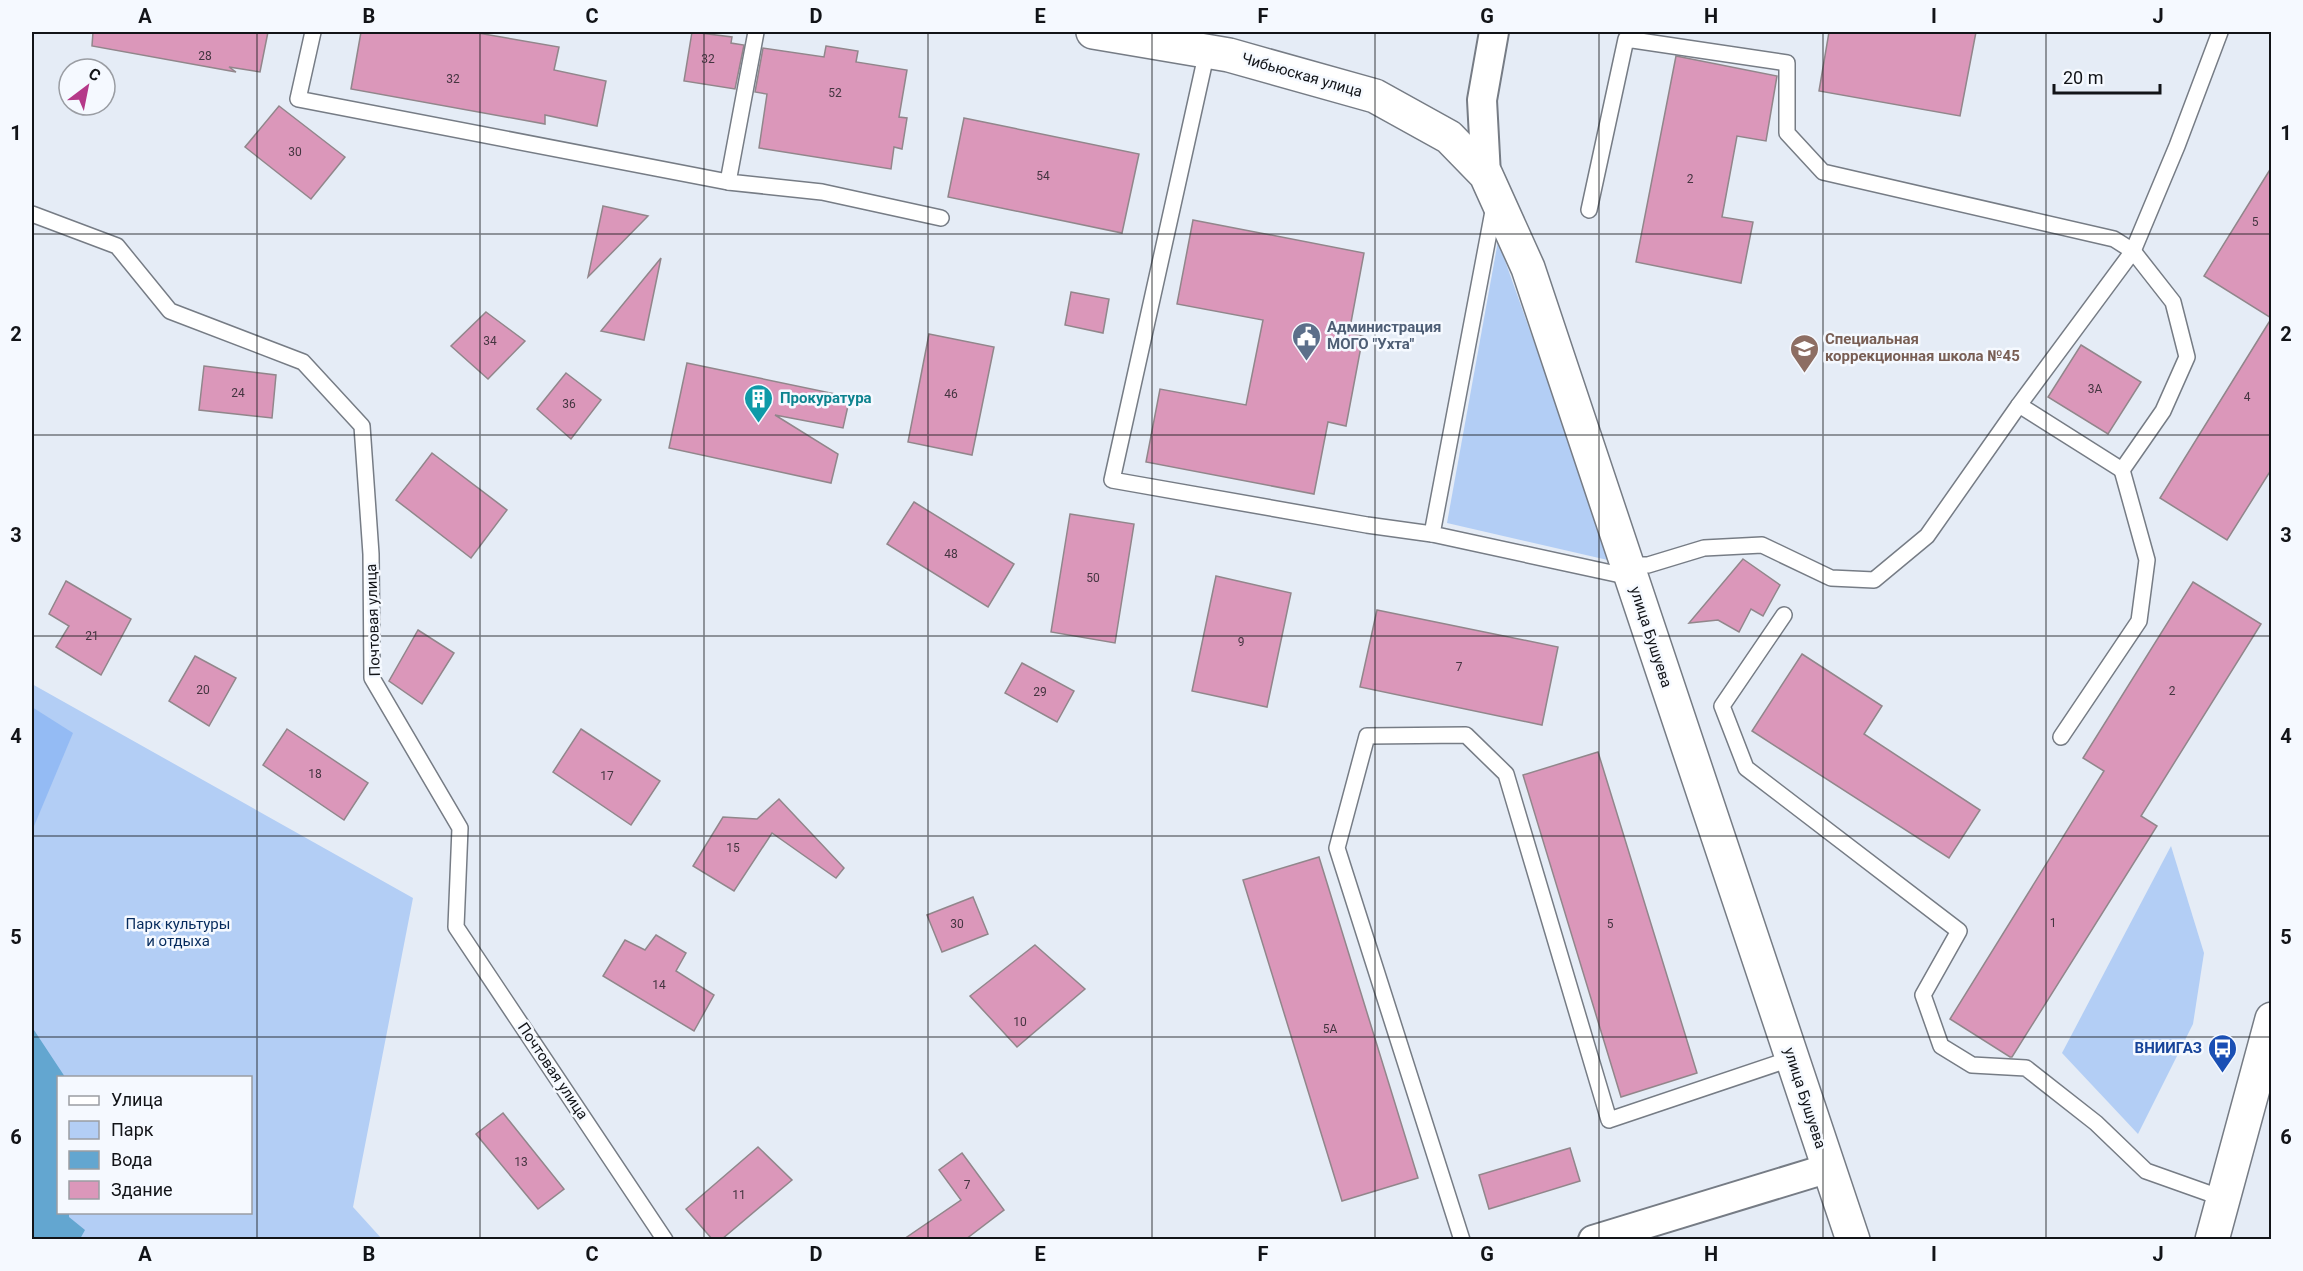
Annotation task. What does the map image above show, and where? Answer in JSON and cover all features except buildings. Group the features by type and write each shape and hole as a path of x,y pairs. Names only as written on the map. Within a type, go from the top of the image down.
{"street":[{"name":"Чибьюская улица","path":"1093,32 1190,43 1376,96 1449,136 1491,186"},
{"name":"улица Бушуева","path":"1494,32 1482,100 1491,186 1528,268 1853,1239"},
{"path":"2212,1239 2271,1019"},
{"path":"1593,1239 1829,1168"}],"lane":[{"path":"313,32 298,99 728,182 822,192 941,218"},
{"path":"728,182 756,32"},
{"path":"1190,43 1112,480 1367,525 1432,534 1629,571 1704,548 1762,545 1831,578 1874,580 1927,536 2019,405 2133,251 2177,146 2220,32"},
{"path":"1589,210 1626,39 1787,63 1787,133 1823,172 2114,239 2133,251 2173,302 2187,357 2163,411 2122,470"},
{"path":"1432,534 1491,186"},
{"name":"Почтовая улица","path":"32,214 117,246 170,311 303,362 362,426 371,554 372,678 460,828 456,927 665,1239"},
{"path":"2019,405 2122,470 2147,560 2139,621 2061,737"},
{"path":"1784,615 1722,706 1746,768 1959,932 1923,995 1941,1046 1972,1065 2026,1068 2096,1123 2146,1171 2222,1198"},
{"path":"1462,1239 1337,848 1367,736 1466,735 1506,774 1609,1120 1792,1058"}],"green space":[{"path":"1498,241 1612,561 1447,523"},
{"name":"Парк культуры и отдыха","path":"32,684 413,898 353,1207 382,1239 32,1239"},
{"path":"2171,846 2204,953 2193,1024 2138,1134 2062,1053"}],"shaded area":[{"path":"32,707 73,733 32,831"}],"water":[{"path":"32,1027 64,1076 57,1076 57,1214 69,1214 69,1217 85,1230 80,1239 32,1239"}],"place":[{"name":"Администрация МОГО \"Ухта\"","path":"1306,362"},
{"name":"Специальная коррекционная школа №45","path":"1804,374"},
{"name":"Прокуратура","path":"759,424"},
{"name":"ВНИИГАЗ","path":"2223,1074"}]}
